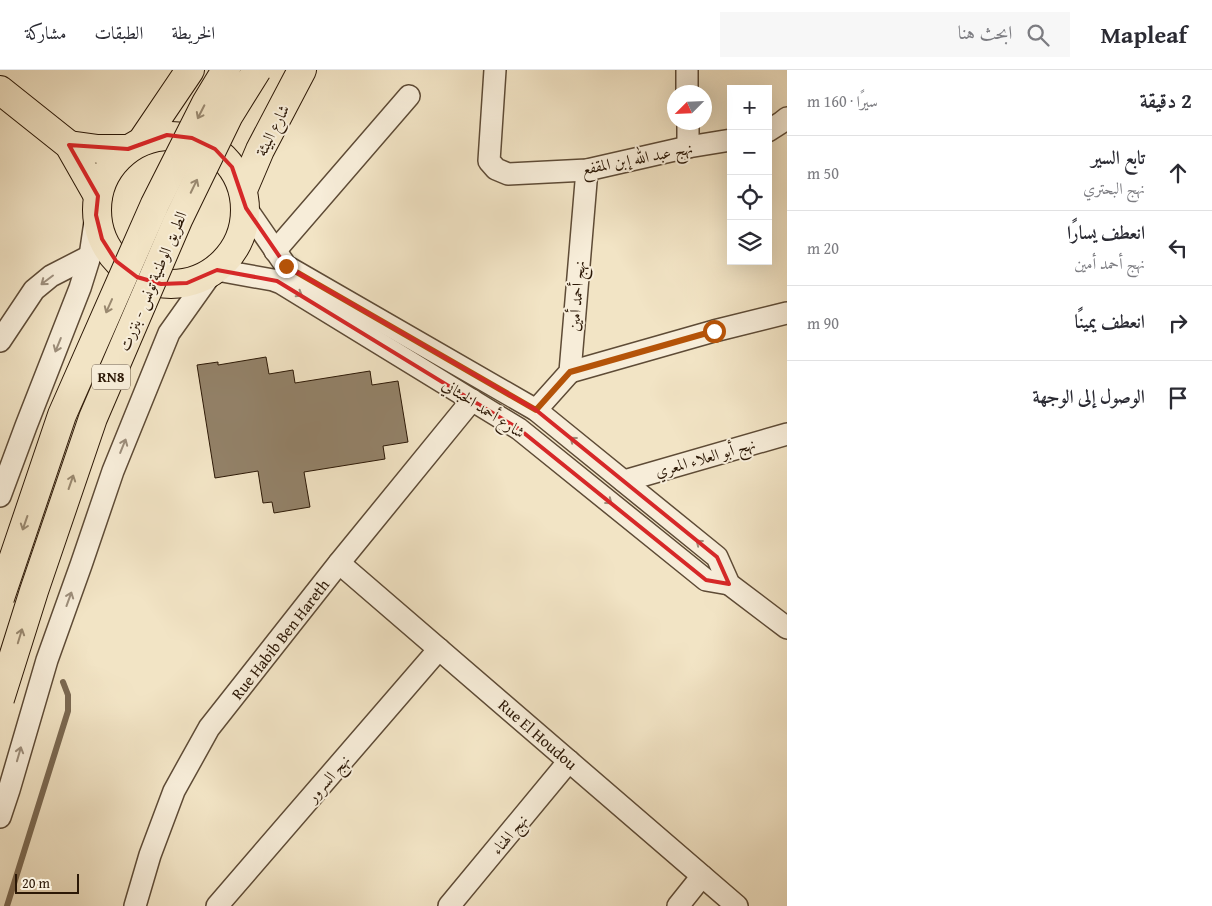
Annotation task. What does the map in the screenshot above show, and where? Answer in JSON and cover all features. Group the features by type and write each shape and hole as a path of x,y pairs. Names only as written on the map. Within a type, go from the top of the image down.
{"main road":[{"path":"97,205 108,169 135,145 190,70"},
{"name":"الطريق الوطنية تونس - بنزرت","path":"0,598 62,415 155,204 206,103 226,70"},
{"name":"الطريق الوطنية تونس - بنزرت","path":"0,699 34,591 93,418 178,220 229,115 257,70"},
{"name":"شارع البيئة","path":"244,199 260,150 302,70"},
{"path":"0,90 69,145 97,205 102,239 116,261 137,277 161,284 187,283 214,272 233,253 243,231 244,199 232,167 215,149 192,138 166,135 135,145 98,148 69,145"}],"street":[{"name":"نهج عبد الله إبن المقفع","path":"495,70 489,161 496,169 508,174 587,170 688,147 727,141"},
{"path":"687,70 687,85"},
{"path":"276,251 409,96"},
{"path":"770,130 787,118"},
{"path":"688,130 688,147"},
{"name":"نهج أحمد أمين","path":"570,372 587,170"},
{"path":"244,199 284,264 536,410 717,557 728,584 787,628"},
{"path":"0,496 80,288 90,256 97,205"},
{"path":"0,341 34,290 51,276 90,256"},
{"path":"0,817 47,660 113,471 169,333 214,272"},
{"name":"شارع أحمد الخبثاني","path":"214,272 273,280 281,283 519,428 706,580 728,584"},
{"path":"536,410 570,372 714,331 787,313"},
{"name":"Rue Habib Ben Hareth","path":"135,906 150,855 174,791 209,728 472,400"},
{"path":"0,447 26,426"},
{"name":"نهج أبو العلاء المعري","path":"624,481 787,434"},
{"name":"Rue El Houdou","path":"339,564 737,906"},
{"name":"نهج السرور","path":"216,906 439,649"},
{"name":"نهج الهناء","path":"449,906 569,761"},
{"path":"678,906 702,876"}],"highlighted area":[{"path":"167,135 192,138 215,149 232,167 246,208 286,266 536,410 717,557 729,584 706,580 519,429 277,281 217,270 187,283 161,284 137,277 116,261 102,239 96,215 98,196 69,145 128,149"}],"building":[{"path":"266,357 269,374 293,370 295,383 370,371 372,385 398,381 408,442 383,446 385,459 304,472 310,507 274,513 272,502 263,503 258,471 215,478 197,365 218,362 218,365"}],"waterway":[{"path":"7,906 68,711 68,695 63,682"}],"route":[{"path":"286,266 536,410 570,372 714,331"}]}
